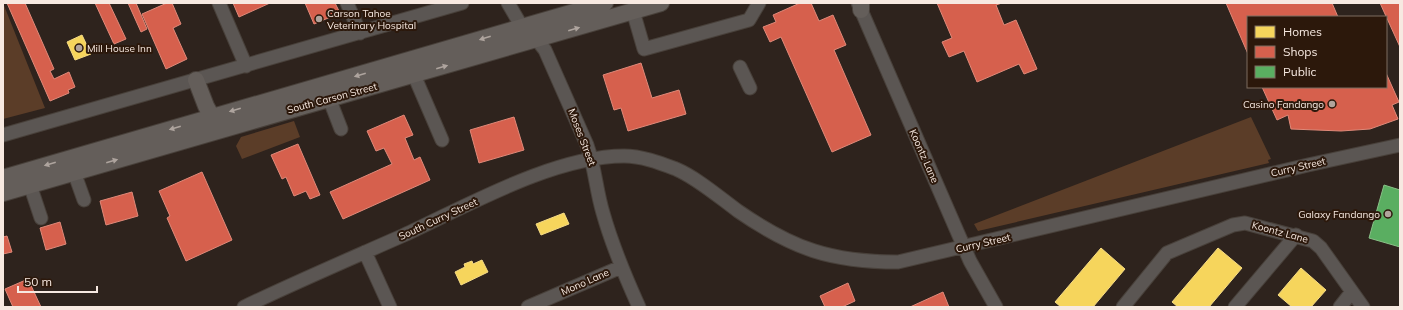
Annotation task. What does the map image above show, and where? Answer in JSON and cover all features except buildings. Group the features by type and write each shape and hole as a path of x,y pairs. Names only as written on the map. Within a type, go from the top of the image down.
{"main road":[{"name":"South Carson Street","path":"3,193 74,172 216,124 522,27 605,3"},
{"name":"South Carson Street","path":"3,178 414,76 661,3"},
{"path":"196,80 216,124"}],"street":[{"path":"219,3 246,66"},
{"path":"348,3 360,33"},
{"path":"3,135 462,3"},
{"name":"Moses Street","path":"508,3 522,27 537,40 547,55 592,159 602,212 621,266 639,307"},
{"path":"633,12 644,48 749,20 759,3"},
{"name":"Koontz Lane","path":"860,5 964,247 986,291 996,307"},
{"path":"740,67 750,88"},
{"path":"414,76 442,140"},
{"path":"329,98 341,129"},
{"name":"Curry Street","path":"640,158 678,170 762,227 810,251 846,260 898,262 1345,157 1400,146"},
{"name":"South Curry Street","path":"244,307 492,194 548,172 576,162 592,159 625,156 640,158"},
{"path":"74,172 84,200"},
{"path":"30,185 41,218"},
{"name":"Koontz Lane","path":"1122,307 1167,253 1233,225 1246,223 1296,235 1313,241 1321,248 1351,293 1363,307"},
{"path":"1235,307 1296,235"},
{"path":"365,252 390,307"},
{"name":"Mono Lane","path":"528,307 621,266"},
{"path":"1340,307 1351,293"}],"shaded area":[{"path":"3,3 45,108 3,119"},
{"path":"1251,117 1271,159 1268,160 1269,163 978,231 974,224"},
{"path":"294,121 300,137 242,159 236,146 241,137"}],"place":[{"name":"Carson Tahoe Veterinary Hospital","path":"319,19"},
{"name":"Mill House Inn","path":"79,48"},
{"name":"Casino Fandango","path":"1332,104"},
{"name":"Galaxy Fandango","path":"1388,214"}]}
